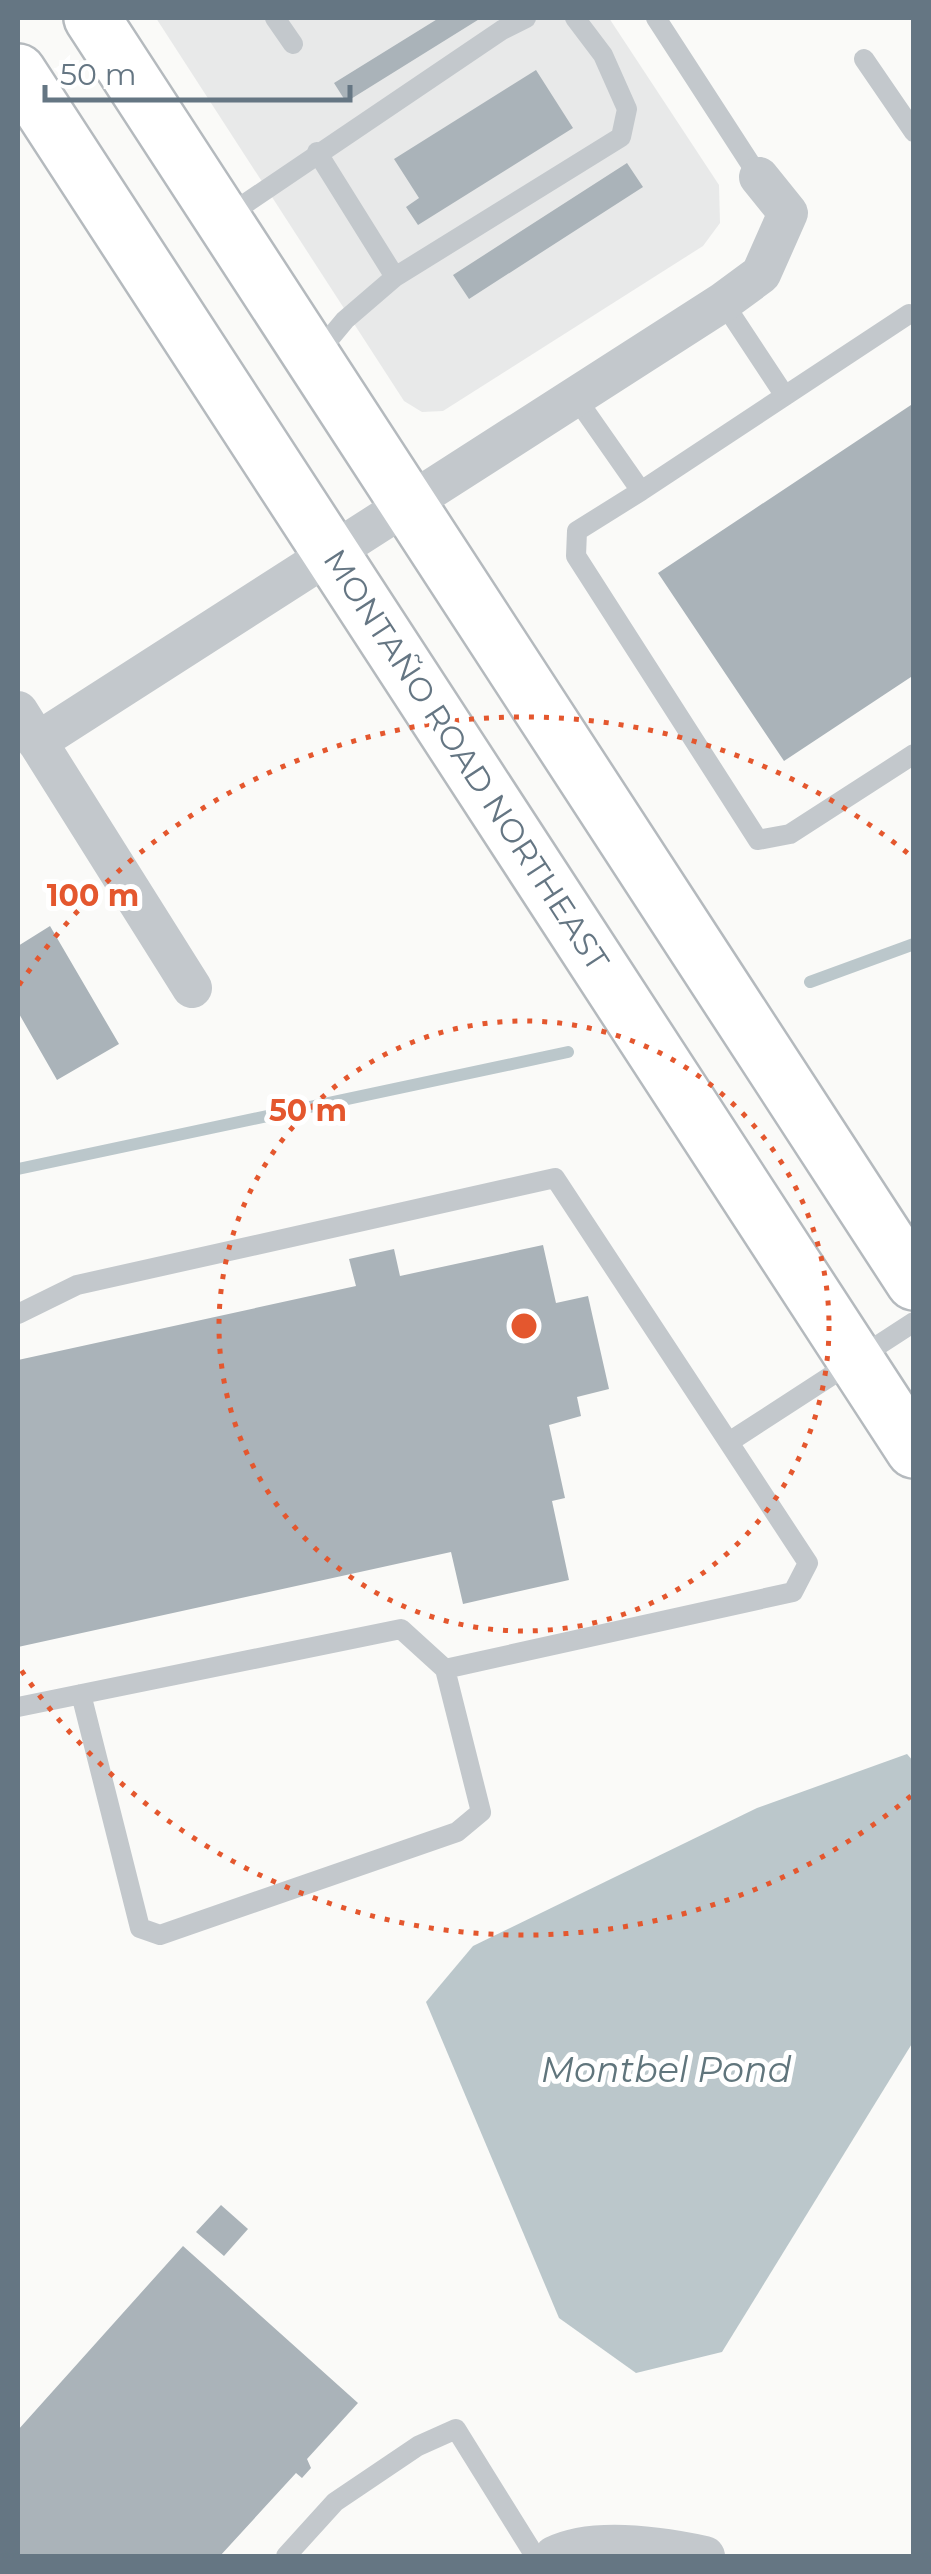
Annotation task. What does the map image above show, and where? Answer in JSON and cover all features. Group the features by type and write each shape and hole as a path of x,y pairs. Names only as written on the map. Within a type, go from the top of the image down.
{"main road":[{"path":"92,18 914,1282"},
{"name":"MONTAÑO ROAD NORTHEAST","path":"18,72 914,1450"}],"street":[{"path":"192,988 27,726 333,554 762,274 788,213 759,177"},
{"path":"554,2556 568,2549 641,2545 698,2555"}],"lane":[{"path":"275,18 292,44"},
{"path":"223,219 317,152 526,18"},
{"path":"314,358 345,320 395,277 621,137 627,110 603,56 574,18"},
{"path":"656,18 759,177"},
{"path":"864,59 914,132"},
{"path":"317,152 395,277"},
{"path":"723,302 785,396"},
{"path":"908,314 577,531 576,556 758,840 790,834 914,754"},
{"path":"576,398 641,491"},
{"path":"18,1314 77,1286 556,1178 808,1563 792,1592 445,1669"},
{"path":"728,1442 914,1322"},
{"path":"18,1707 81,1694 401,1629 445,1669 481,1812 457,1832 160,1936 140,1928 81,1694"},
{"path":"286,2556 335,2502 418,2446 456,2430 535,2556"}],"shaded area":[{"path":"156,18 609,18 719,185 720,223 703,246 443,411 422,412 404,401"}],"water":[{"name":"Montbel Pond","path":"907,1754 914,1762 913,2042 722,2352 636,2373 559,2318 426,2002 473,1946 757,1808"}],"building":[{"path":"439,18 481,18 346,102 334,83"},
{"path":"536,70 573,128 418,225 406,207 419,198 394,159"},
{"path":"627,163 643,187 469,299 453,275"},
{"path":"914,403 914,675 784,761 658,573"},
{"path":"50,926 119,1044 57,1080 18,1012 18,946"},
{"path":"543,1245 556,1303 588,1296 609,1389 577,1397 581,1416 549,1425 565,1498 552,1501 569,1580 463,1604 451,1552 18,1647 18,1360 356,1286 349,1259 394,1249 400,1276"},
{"path":"221,2205 248,2229 224,2256 196,2232"},
{"path":"183,2246 358,2403 307,2459 311,2468 302,2478 296,2473 220,2556 18,2556 18,2430"}],"waterway":[{"path":"810,982 914,944"},
{"path":"18,1169 568,1052"}]}
